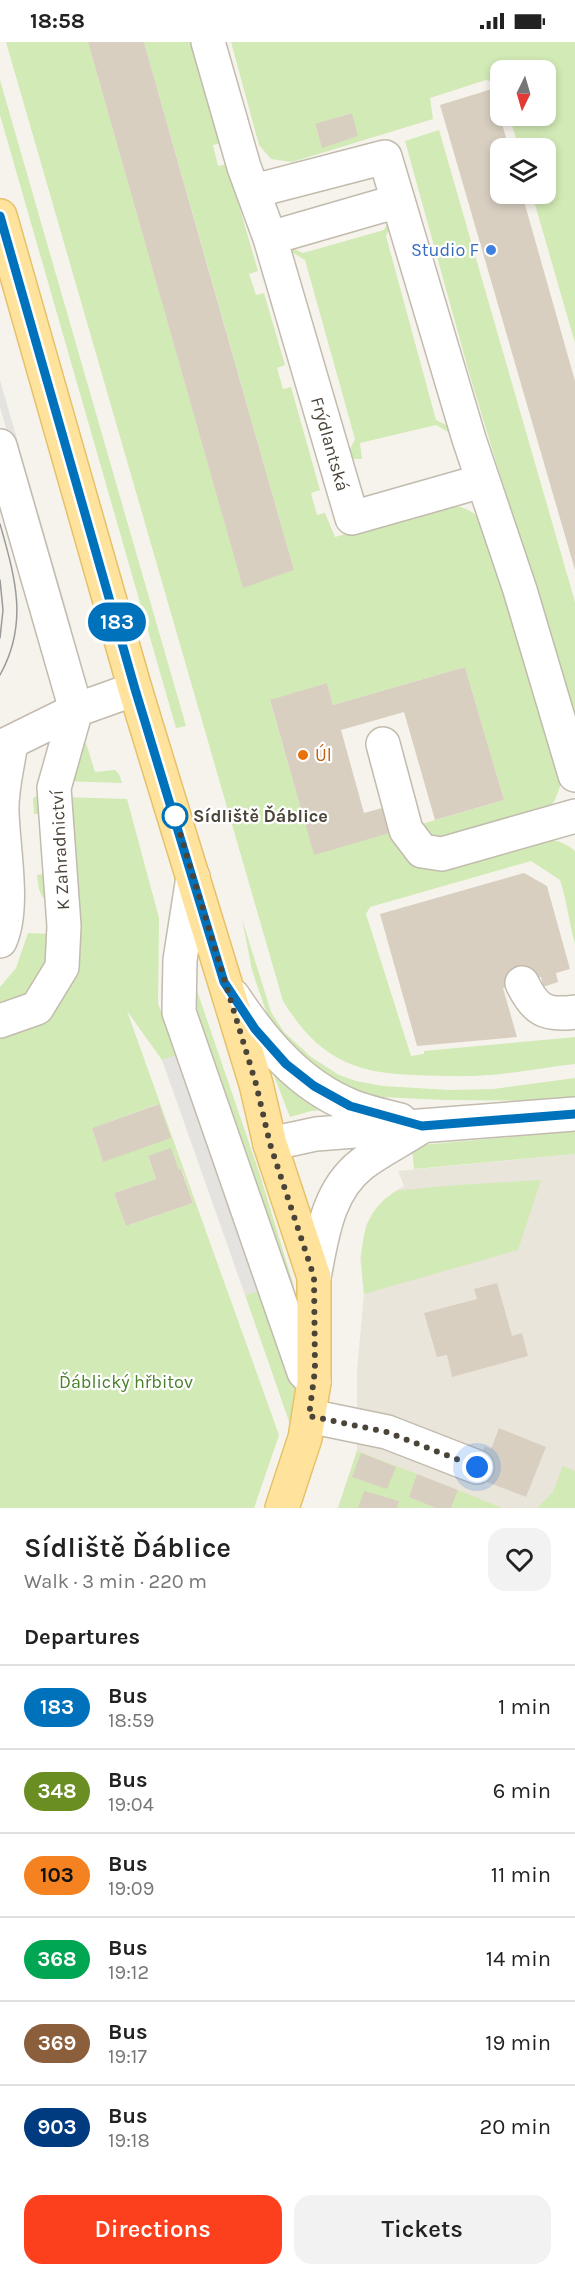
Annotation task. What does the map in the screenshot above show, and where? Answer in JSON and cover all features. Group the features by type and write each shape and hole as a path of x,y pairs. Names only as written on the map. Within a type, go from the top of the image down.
{"main road":[{"path":"0,216 135,689 256,1084 270,1144 314,1277 314,1382 305,1438 282,1508"}],"street":[{"name":"Frýdlantská","path":"208,42 244,167 270,238 352,518 482,481"},
{"path":"254,191 385,157 482,481 520,590 575,775"},
{"path":"270,238 398,201"},
{"path":"0,446 76,710"},
{"path":"0,940 6,928 7,903 2,809 6,745 76,710 135,689"},
{"name":"K Zahradnictví","path":"0,1021 37,1008 62,967 64,926 54,788 76,710"},
{"path":"383,744 406,830 422,851 442,854 575,816"},
{"path":"193,877 180,960 179,1012 303,1368 314,1382"},
{"path":"224,982 255,1029 286,1064 314,1086 350,1106 422,1126"},
{"path":"522,983 532,1003 555,1014 575,1012"},
{"path":"270,1144 316,1134 575,1114"},
{"path":"314,1277 325,1221 342,1186 361,1165 422,1126"},
{"path":"309,1416 387,1432 477,1467"}],"shaded area":[{"path":"0,380 72,629 63,631 0,407"},
{"path":"191,1050 266,1289 245,1295 162,1060"},
{"path":"575,1154 575,1508 338,1508 357,1451 357,1370 364,1294 360,1258 366,1225 374,1212 394,1192 404,1186 398,1171"}],"green space":[{"path":"6,42 88,42 243,587 294,570 144,42 192,42 221,143 213,145 218,166 227,164 258,271 249,274 256,295 264,293 285,365 277,368 283,389 291,387 320,490 311,493 317,515 325,513 335,537 451,505 473,512 488,529 561,784 555,800 545,813 448,843 428,841 415,826 504,800 465,667 333,705 327,683 270,701 314,854 393,832 396,841 407,855 421,863 439,868 448,868 539,841 558,842 575,851 575,944 560,880 531,861 370,907 366,914 411,1056 424,1054 424,1051 575,1037 575,1064 470,1076 405,1075 374,1071 345,1062 327,1051 306,1032 283,1001"},
{"path":"231,42 575,42 575,343 535,204 556,204 556,138 516,138 512,126 556,126 556,60 490,60 490,81 486,80 430,98 433,119 292,162 271,159 259,145","holes":["351,113 358,136 322,147 315,125"]},
{"path":"0,80 186,726 176,728 0,115"},
{"path":"439,130 575,602 575,731 470,376 405,141"},
{"path":"391,216 395,218 386,236 436,420 452,428 450,433 436,425 360,443 362,459 354,459 347,456 355,439 305,260 283,247 284,244 303,253 384,230"},
{"path":"86,743 95,772 115,770 122,783 63,781 76,746"},
{"path":"43,796 53,906 40,893 37,875 43,874 40,814 34,814 33,799"},
{"name":"Ďáblický hřbitov","path":"62,797 127,799 159,918 158,1004 178,1050 175,1056 162,1060 127,1011 279,1435 254,1508 0,1508 0,1030 52,1003","holes":["158,1104 103,1162 92,1128","171,1149 179,1170 182,1170 193,1203 126,1226 114,1193 156,1179 148,1157"]},
{"path":"242,919 271,1012 284,1032 311,1057 339,1075 383,1086 450,1090 493,1089 575,1078 575,1101 383,1097 354,1092 314,1074 269,1020 252,970"},
{"path":"28,933 54,934 53,966 31,996 0,1006 0,987 16,968"},
{"path":"191,973 260,1175 293,1283 299,1315 195,1026"},
{"path":"269,1063 335,1109 311,1111 290,1117"},
{"path":"575,1131 575,1154 414,1169 412,1147"},
{"path":"541,1180 518,1250 364,1294 362,1252 367,1226 381,1202 393,1193 401,1190 446,1186"},
{"path":"266,1289 300,1372 291,1427 245,1295"},
{"path":"357,1451 417,1474 409,1497 436,1508 338,1508"},
{"path":"563,1466 575,1471 575,1508 537,1508 553,1492"},
{"path":"458,1490 502,1508 451,1508"}],"building":[{"path":"88,42 144,42 294,570 243,588"},
{"path":"490,90 490,126 503,126 506,138 490,138 490,204 525,204 575,381 575,570 440,105"},
{"path":"352,113 358,136 322,148 315,124"},
{"path":"465,667 504,800 435,820 404,712 341,730 364,813 386,807 393,832 314,855 270,700 327,683 333,705"},
{"path":"524,873 547,886 570,969 556,973 558,982 543,987 541,977 503,988 517,1037 417,1046 380,914"},
{"path":"159,1104 171,1138 103,1162 92,1128"},
{"path":"171,1148 193,1203 126,1226 114,1193 156,1179 148,1156"},
{"path":"497,1283 512,1336 522,1333 528,1356 452,1377 447,1355 437,1357 424,1313 477,1299 474,1289"},
{"path":"499,1428 546,1447 526,1497 479,1479 480,1456 485,1446 491,1449"},
{"path":"361,1453 396,1467 387,1489 352,1477"},
{"path":"417,1474 458,1490 451,1508 436,1508 409,1497"},
{"path":"364,1491 399,1501 397,1508 358,1508"}],"tram line":[{"path":"0,524 14,581 17,618 9,656 0,675"},
{"path":"0,580 3,610 0,638"}],"bus line":[{"name":"183","path":"0,216 135,689 224,982 255,1029 286,1064 314,1086 350,1106 422,1126 575,1114"}],"place":[{"name":"Studio F","path":"491,250"},
{"name":"Úl","path":"303,755"},
{"name":"Sídliště Ďáblice","path":"175,816"}],"route":[{"path":"175,816 173,810 256,1084 270,1144 314,1277 315,1370 309,1416 387,1432 477,1467"}]}
